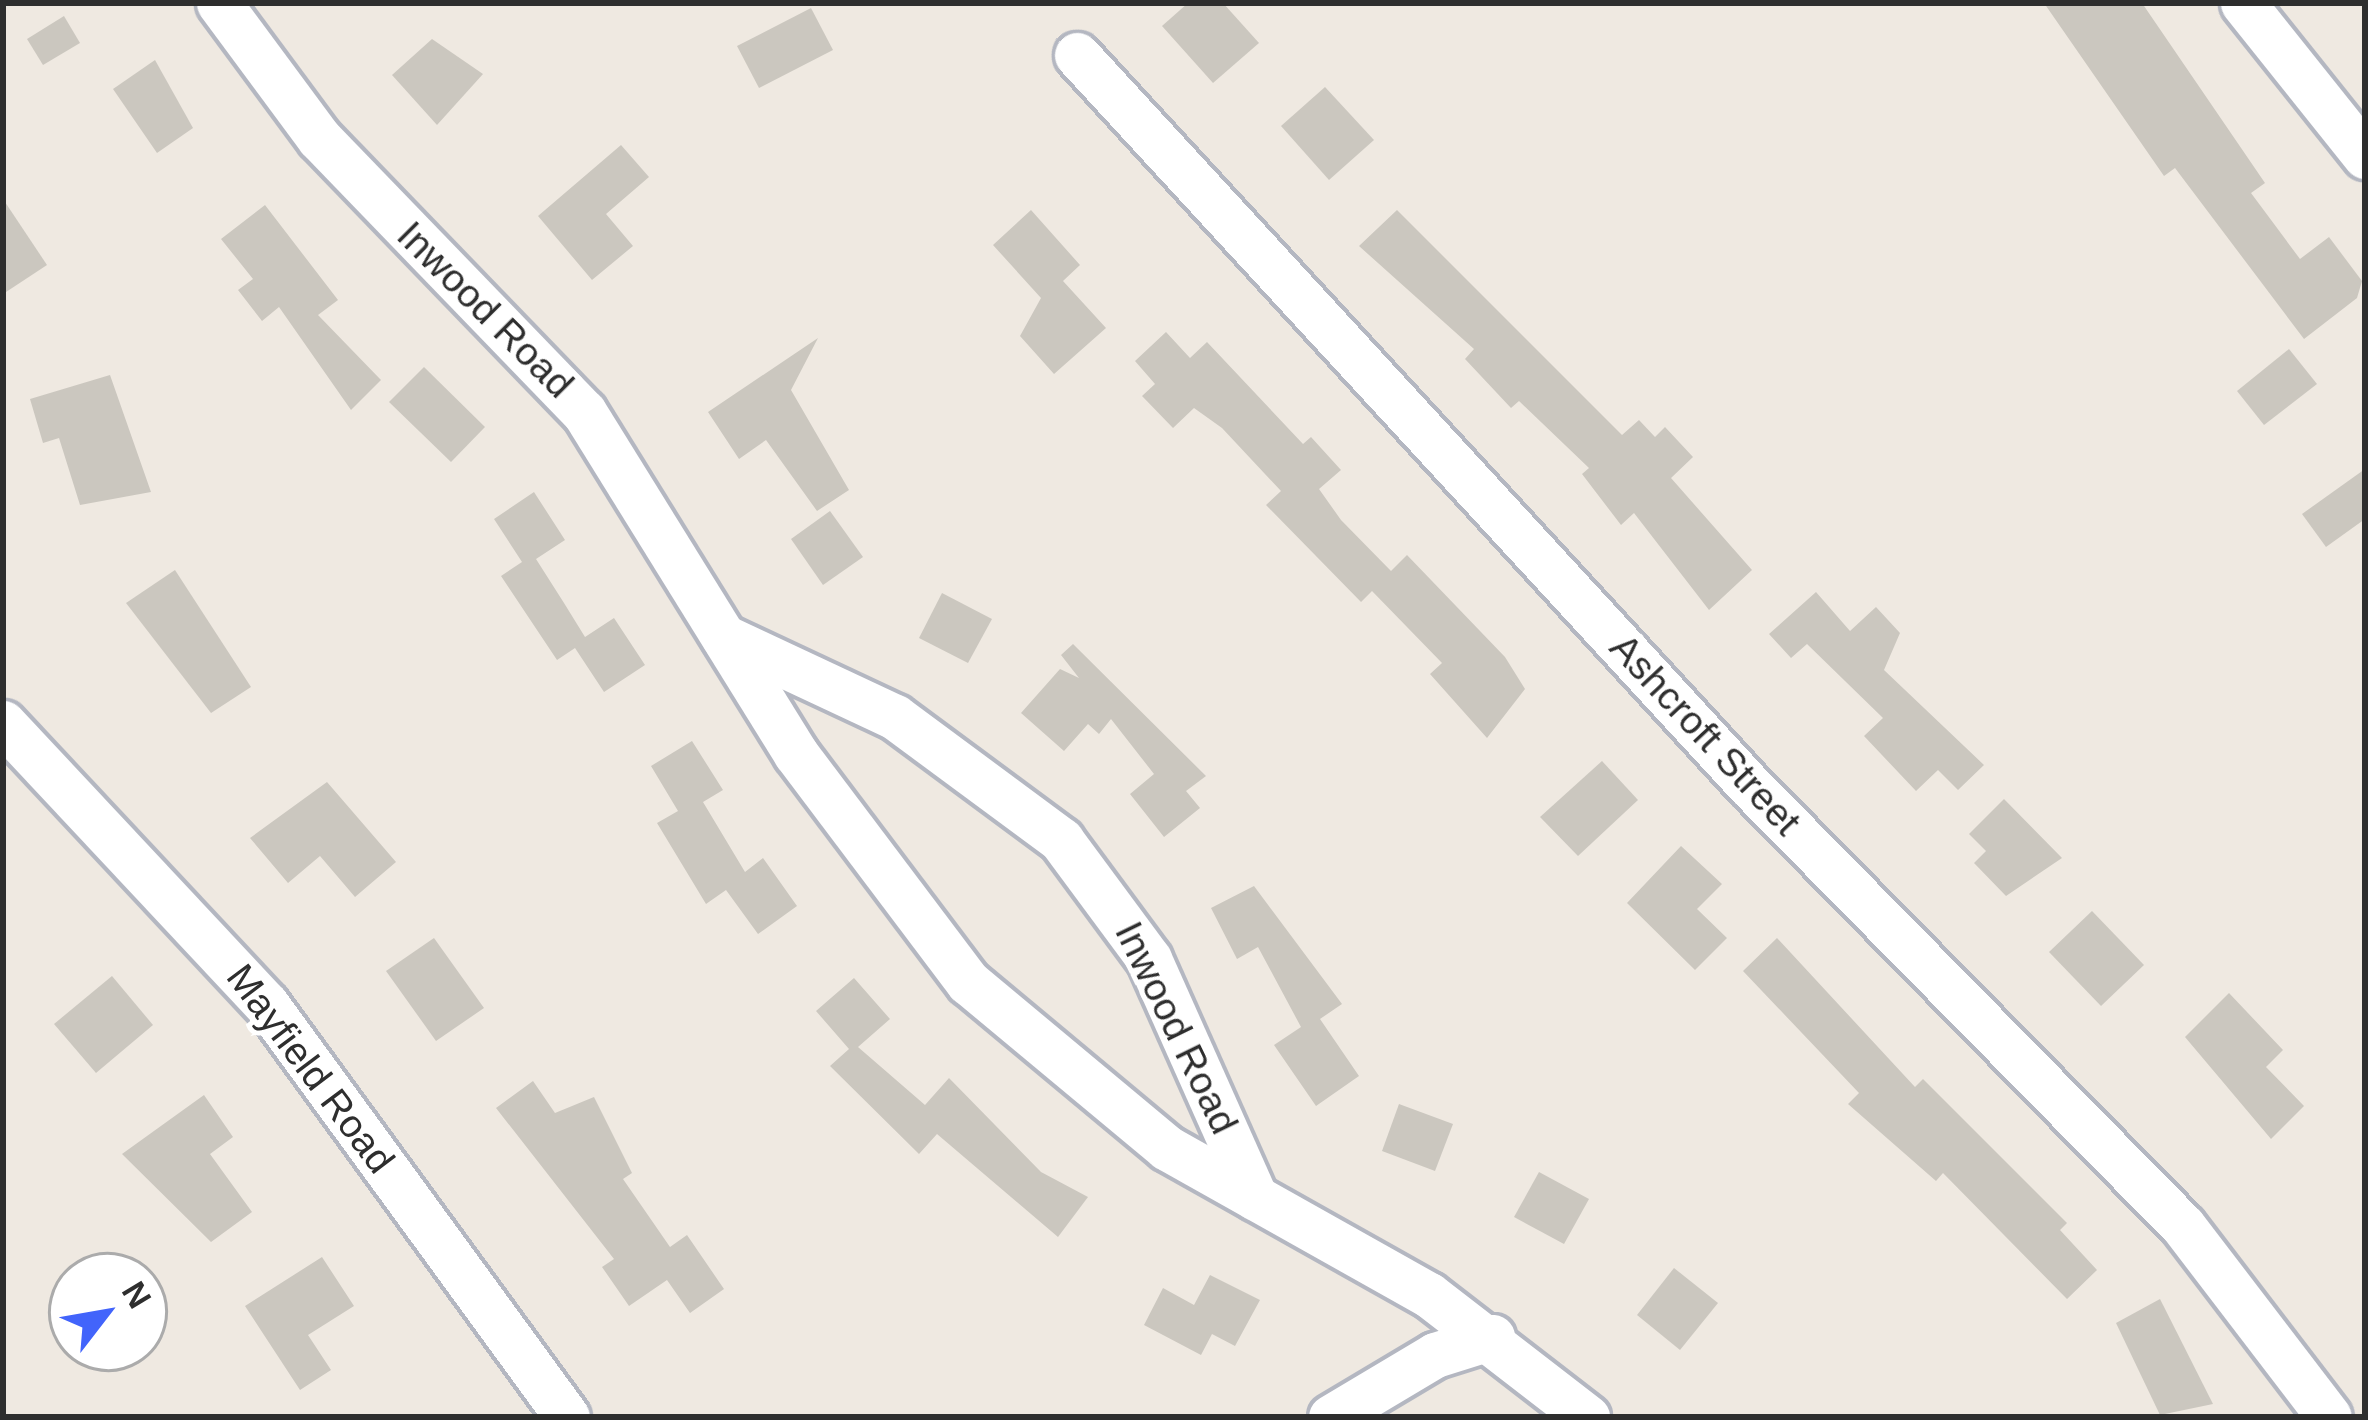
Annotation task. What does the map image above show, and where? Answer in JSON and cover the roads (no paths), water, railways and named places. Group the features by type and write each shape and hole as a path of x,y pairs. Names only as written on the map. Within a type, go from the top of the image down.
{"street":[{"name":"Inwood Road","path":"219,3 319,138 584,412 862,849 968,982 1102,1101 1492,1337 1587,1417"},
{"path":"2243,3 2365,156"},
{"name":"Ashcroft Street","path":"1077,56 1748,784 2183,1226 2329,1417"},
{"name":"Inwood Road","path":"724,637 896,717 1061,840 1149,959 1255,1197"},
{"name":"Mayfield Road","path":"11,724 266,1004 567,1417"},
{"path":"1331,1417 1435,1355 1492,1337"}]}
